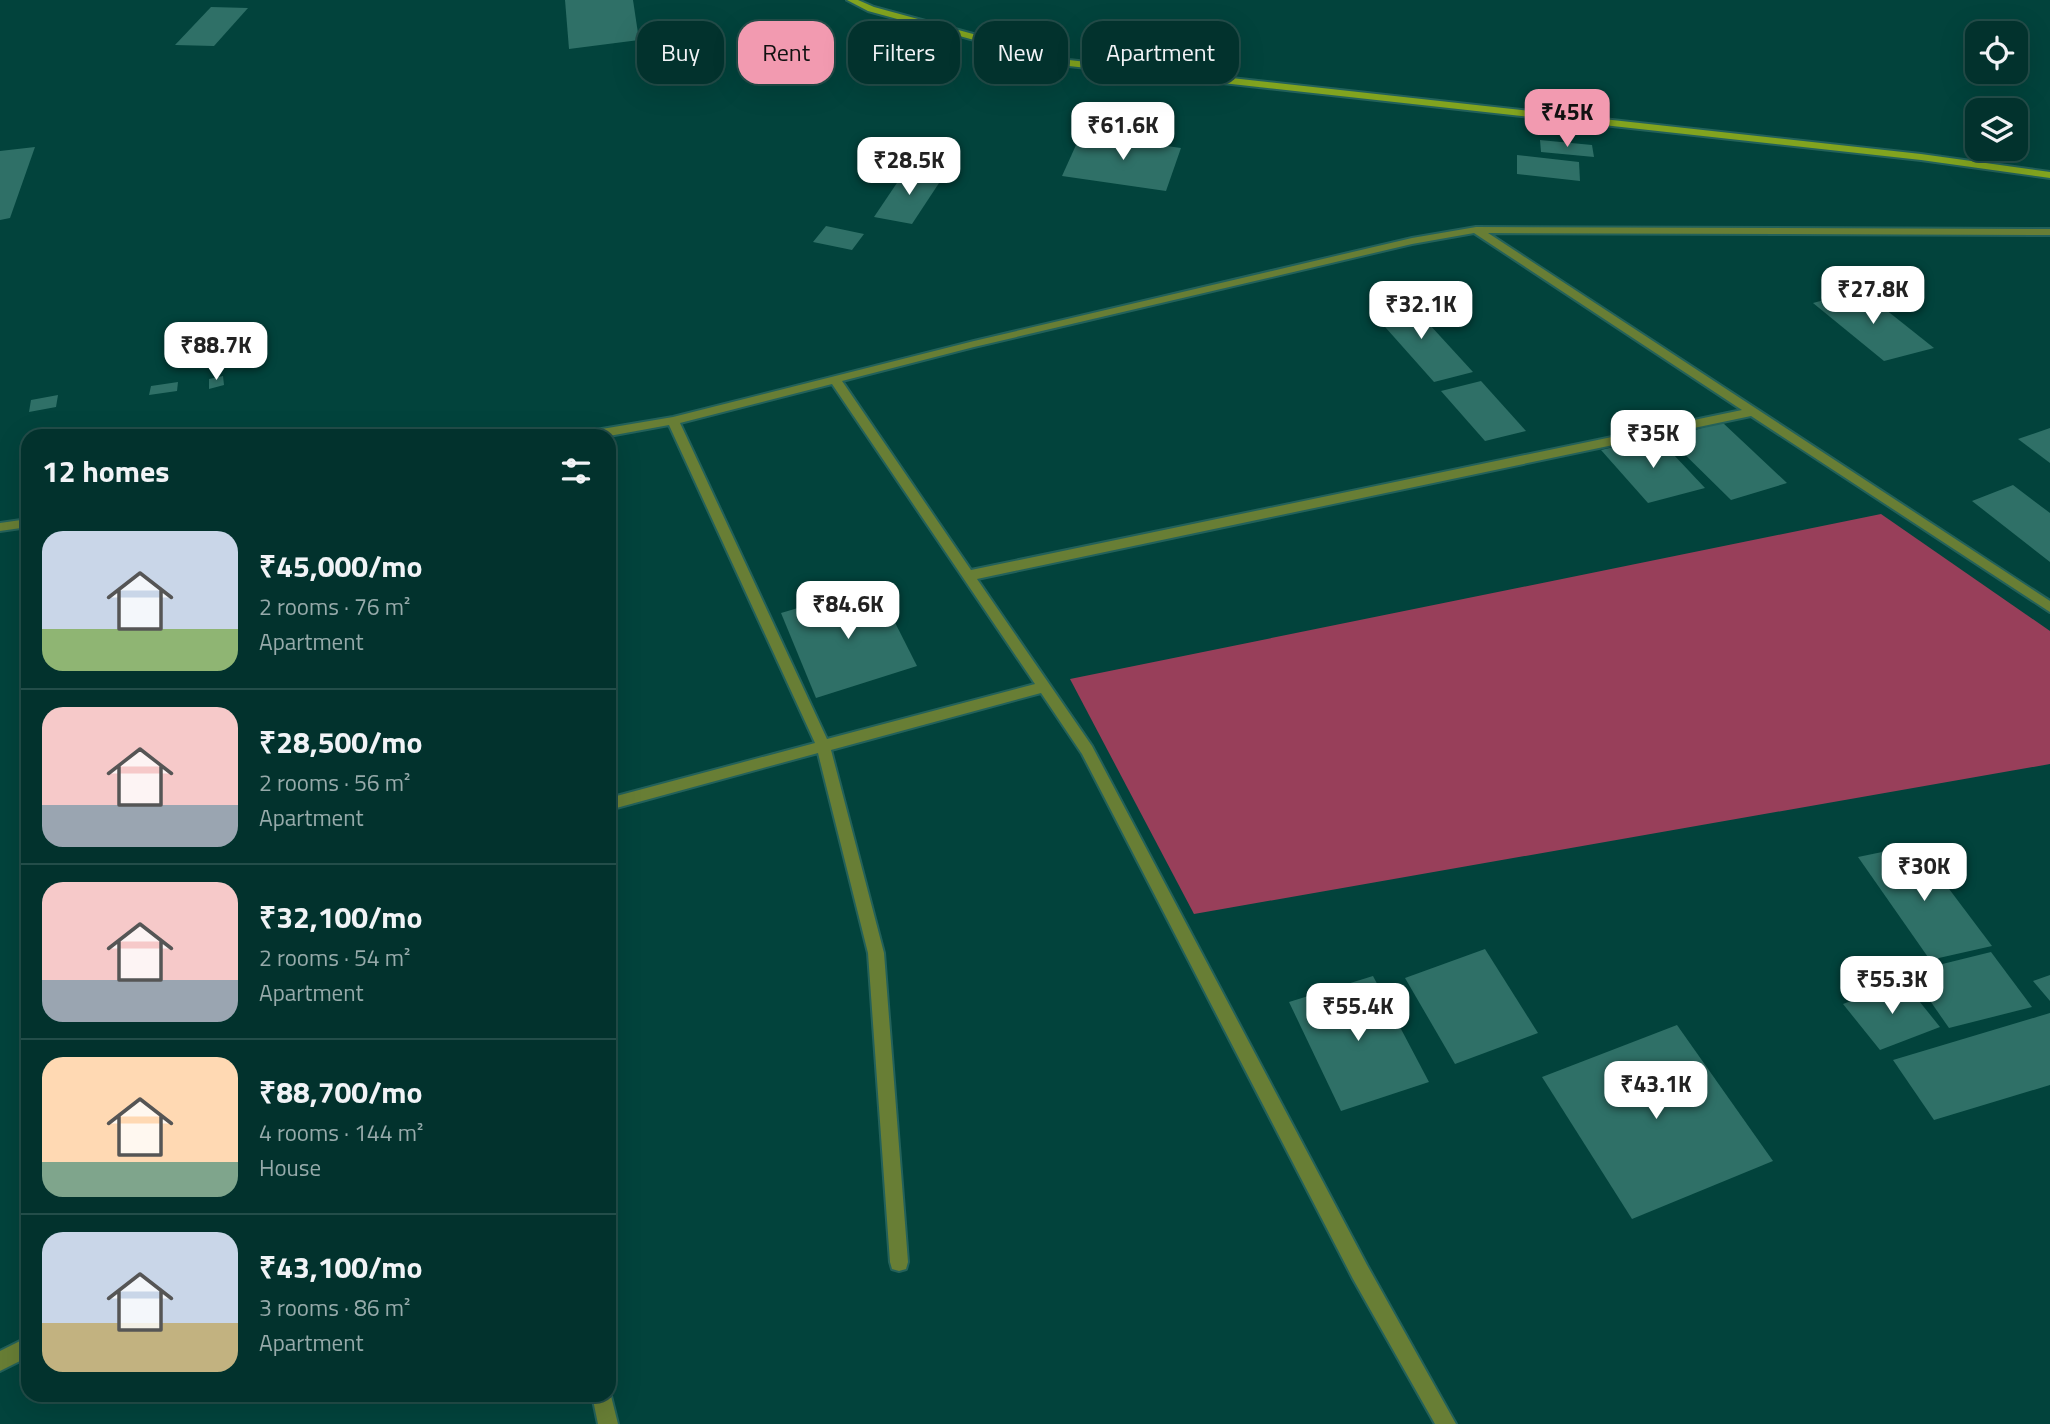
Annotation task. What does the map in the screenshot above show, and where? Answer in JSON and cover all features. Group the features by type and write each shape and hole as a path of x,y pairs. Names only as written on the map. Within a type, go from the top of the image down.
{"street":[{"path":"851,0 871,9 1069,64 1921,157 2050,175"},
{"path":"1475,230 2050,607"},
{"path":"616,431 673,421 974,344 1399,244 1475,230 2050,232"},
{"path":"835,380 1087,750 1360,1272 1446,1424"},
{"path":"967,576 1751,412"},
{"path":"673,421 823,746 876,953 899,1262"},
{"path":"0,527 21,524"},
{"path":"616,802 1043,687"},
{"path":"0,1361 21,1350"},
{"path":"603,1402 608,1424"}],"shaded area":[{"path":"1881,514 2050,631 2050,764 1194,914 1070,679"}],"building":[{"path":"565,0 633,0 637,40 569,49"},
{"path":"211,7 248,8 214,46 175,45"},
{"path":"1081,134 1181,148 1166,191 1062,176"},
{"path":"1540,140 1592,145 1594,157 1541,152"},
{"path":"35,147 10,218 0,220 0,151"},
{"path":"1517,155 1579,162 1580,181 1517,174"},
{"path":"905,171 943,177 912,224 874,217"},
{"path":"826,226 864,234 852,250 813,242"},
{"path":"1861,290 1934,348 1884,361 1813,303"},
{"path":"1407,300 1473,372 1434,382 1370,310"},
{"path":"223,376 224,385 209,389 209,379"},
{"path":"1481,381 1526,431 1485,441 1441,391"},
{"path":"178,382 177,391 149,395 151,386"},
{"path":"58,395 56,407 29,412 31,400"},
{"path":"1722,422 1787,483 1731,500 1668,438"},
{"path":"2050,428 2050,463 2018,439"},
{"path":"1657,437 1705,488 1648,503 1601,450"},
{"path":"2013,485 2050,513 2050,562 1972,501"},
{"path":"876,585 917,666 816,698 781,613"},
{"path":"1916,845 1992,946 1930,960 1858,857"},
{"path":"1485,949 1538,1033 1455,1064 1405,978"},
{"path":"1991,952 2032,1007 1949,1028 1910,972"},
{"path":"2050,975 2050,1001 2033,981"},
{"path":"1373,976 1429,1082 1341,1111 1289,1002"},
{"path":"1903,981 1940,1027 1880,1050 1843,1004"},
{"path":"2050,1013 2050,1085 1934,1120 1893,1060"},
{"path":"1677,1025 1773,1161 1632,1219 1542,1077"}]}
